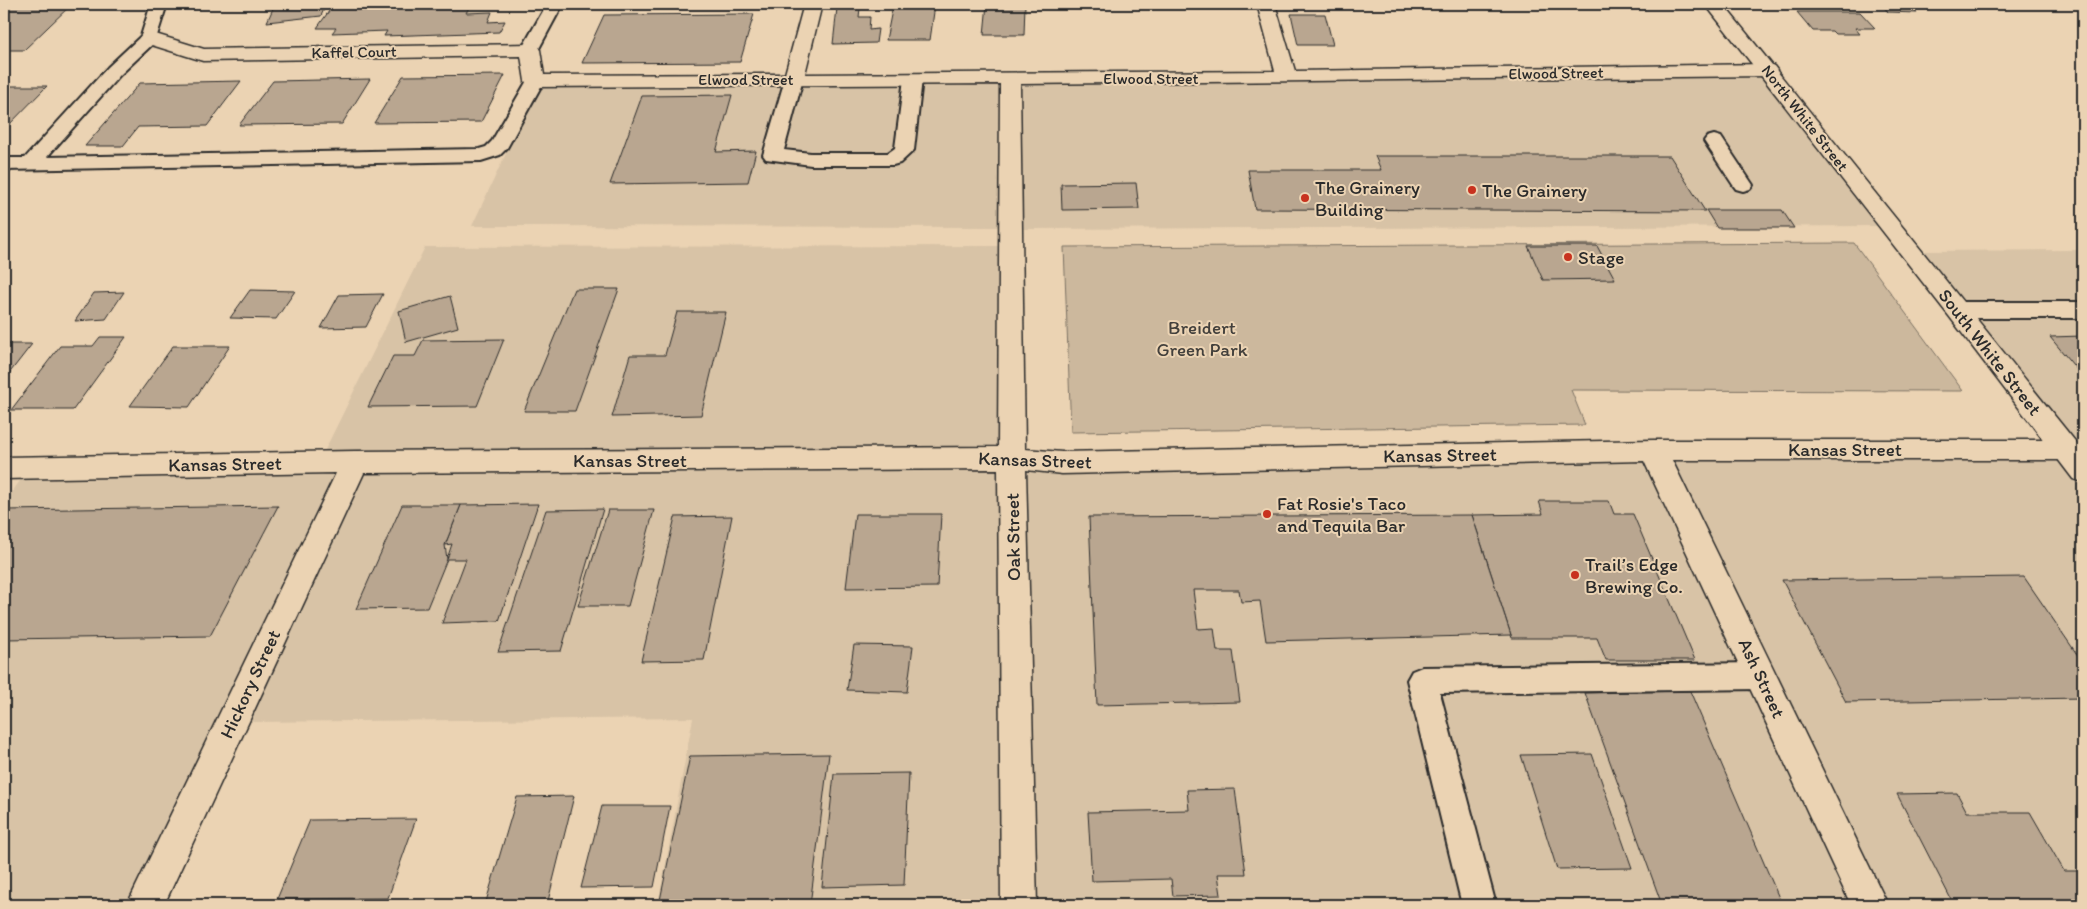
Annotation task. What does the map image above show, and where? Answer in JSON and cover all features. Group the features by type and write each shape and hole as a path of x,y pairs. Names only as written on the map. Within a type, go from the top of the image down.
{"street":[{"path":"794,79 813,4"},
{"path":"1266,4 1287,77"},
{"name":"North White Street","path":"1714,4 1896,232"},
{"name":"Kaffel Court","path":"149,38 203,55 530,50"},
{"path":"530,50 535,81"},
{"name":"Elwood Street","path":"535,81 1287,77 1767,70"},
{"name":"Oak Street","path":"1010,79 1011,458 1019,905"},
{"name":"South White Street","path":"1896,232 2083,471"},
{"name":"Kansas Street","path":"4,468 355,462 1011,458 1062,463 1654,450 2066,450"},
{"name":"Ash Street","path":"1654,450 1870,905"},
{"name":"Hickory Street","path":"145,905 355,462"}],"lane":[{"path":"31,163 114,71 149,38 159,4"},
{"path":"530,50 555,4"},
{"path":"794,79 773,155 811,159 872,160 893,159 904,150 913,79"},
{"path":"4,164 481,154 493,151 500,144 535,81"},
{"path":"1714,141 1743,185"},
{"path":"1958,310 2083,310"},
{"path":"1479,905 1422,680 1761,676"}],"shaded area":[{"path":"1763,74 1884,226 1017,229 1015,82"},
{"path":"1006,81 1006,227 472,226 539,83"},
{"path":"1007,246 1004,453 322,456 425,247"},
{"path":"2083,250 2083,458 1919,251"},
{"path":"2064,457 2083,482 2083,905 1031,905 1022,463"},
{"path":"1003,462 1011,905 658,905 693,718 240,722 153,905 4,905 4,503 25,474"}],"green space":[{"name":"Breidert Green Park","path":"1854,243 1963,391 1571,390 1585,425 1071,432 1064,247"}],"building":[{"path":"4,4 72,4 24,50 4,50"},
{"path":"275,4 326,4 321,16 267,22"},
{"path":"334,4 471,4 466,13 492,12 488,22 505,21 499,32 384,36 387,31 332,33 336,28 317,28"},
{"path":"987,4 1025,4 1024,35 984,35"},
{"path":"1881,4 1909,4 1917,13 1888,12"},
{"path":"893,5 935,5 930,40 886,40"},
{"path":"837,8 860,8 859,17 870,17 869,30 878,29 876,43 833,44"},
{"path":"1797,12 1860,12 1875,28 1855,28 1860,34 1835,34 1832,31 1813,31"},
{"path":"754,14 740,62 582,63 604,15"},
{"path":"1291,14 1325,14 1333,45 1298,45"},
{"path":"505,75 481,122 374,123 403,76"},
{"path":"370,79 342,124 239,125 273,81"},
{"path":"241,81 207,126 138,127 123,146 85,146 140,83"},
{"path":"4,86 47,86 4,130"},
{"path":"732,95 716,152 756,151 748,182 610,184 642,96"},
{"name":"The Grainery","path":"1375,156 1670,156 1705,211 1255,209 1248,170 1381,170"},
{"path":"1136,183 1139,209 1062,210 1061,184"},
{"path":"1706,210 1782,210 1794,228 1717,228"},
{"name":"Stage","path":"1528,246 1597,246 1615,279 1543,280"},
{"path":"574,289 619,289 575,411 524,411"},
{"path":"250,290 295,291 276,319 230,318"},
{"path":"124,292 106,319 75,321 94,293"},
{"path":"383,294 366,327 321,328 339,295"},
{"path":"450,296 458,327 406,342 399,311"},
{"path":"677,312 726,312 701,415 612,417 630,355 665,355"},
{"path":"2083,336 2083,377 2050,337"},
{"path":"100,337 126,337 73,410 11,410 60,346 93,346"},
{"path":"504,339 477,406 368,407 393,356 415,356 423,340"},
{"path":"4,344 32,344 4,380"},
{"path":"173,346 230,346 189,407 130,406"},
{"name":"Trail’s Edge Brewing Co.","path":"1539,501 1609,501 1614,514 1633,514 1695,660 1606,660 1597,638 1512,638 1472,515 1543,514"},
{"path":"538,504 499,621 442,623 466,559 447,559 452,544 445,545 461,505"},
{"path":"402,505 461,505 445,545 447,559 427,608 356,609"},
{"path":"278,506 210,636 4,639 4,513 6,510"},
{"path":"603,509 561,651 498,652 546,510"},
{"path":"608,510 654,510 628,606 578,606"},
{"path":"855,514 941,514 937,587 846,588"},
{"path":"1472,515 1511,635 1266,641 1260,601 1241,602 1239,590 1193,590 1198,629 1214,628 1217,651 1233,651 1240,702 1097,705 1089,517"},
{"path":"732,516 704,660 641,661 675,517"},
{"path":"2024,577 2083,663 2083,698 1846,702 1782,580"},
{"path":"854,645 913,646 907,692 847,690"},
{"path":"1690,691 1782,905 1662,905 1585,693"},
{"path":"829,754 810,905 659,905 690,756"},
{"path":"1592,754 1632,868 1557,869 1521,755"},
{"path":"909,773 904,885 822,887 834,774"},
{"path":"1235,789 1246,874 1218,874 1221,895 1173,896 1171,879 1092,881 1088,812 1189,810 1187,790"},
{"path":"1957,793 1967,812 2030,812 2064,871 2083,871 2083,905 1954,905 1897,794"},
{"path":"574,796 547,905 485,905 517,797"},
{"path":"602,806 670,806 654,887 581,888"},
{"path":"416,819 388,898 277,899 310,820"}],"place":[{"name":"The Grainery","path":"1472,190"},
{"name":"The Grainery Building","path":"1305,198"},
{"name":"Stage","path":"1568,257"},
{"name":"Fat Rosie's Taco and Tequila Bar","path":"1267,514"},
{"name":"Trail’s Edge Brewing Co.","path":"1575,575"}]}
